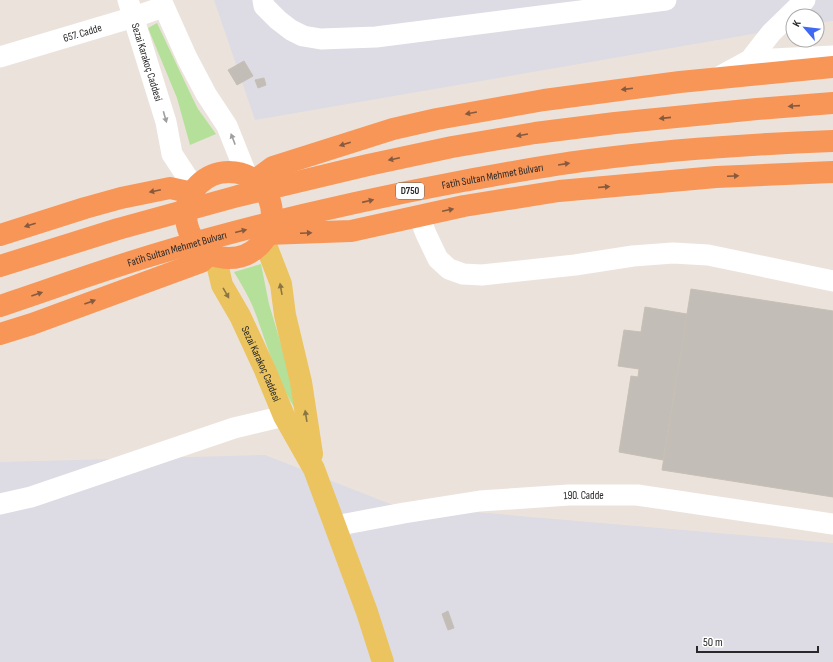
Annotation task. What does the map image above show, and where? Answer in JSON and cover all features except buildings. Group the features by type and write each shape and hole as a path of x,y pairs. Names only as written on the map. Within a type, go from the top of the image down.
{"highway":[{"path":"251,178 272,167 393,129 437,119 544,100 717,78 833,67"},
{"path":"0,266 118,229 238,196 368,165 452,147 534,133 607,124 833,103"},
{"name":"Fatih Sultan Mehmet Bulvarı","path":"0,306 162,252 312,213 408,192 519,171 597,159 752,144 833,141"},
{"path":"230,172 243,174 251,178 264,190 270,201 271,222 270,228 265,237 254,249 242,256 229,258 213,254 203,249 194,239 188,226 186,213 189,200 194,191 204,180 216,174 230,172"},
{"path":"265,237 351,231 464,206 559,191 716,177 833,172"},
{"path":"0,235 121,198 170,188 194,191"},
{"path":"0,334 32,324 201,262 213,254"}],"main road":[{"name":"Sezai Karakoç Caddesi","path":"265,237 281,284 289,334 301,382 314,469"},
{"name":"Sezai Karakoç Caddesi","path":"213,254 222,285 240,316 284,416 314,469 367,612 383,662"}],"street":[{"path":"263,0 264,6 291,30 303,36 321,39 376,37 666,0"},
{"path":"717,78 750,60 771,33 805,0"},
{"path":"162,3 187,58 206,94 227,126 251,178"},
{"name":"657. Cadde","path":"0,57 131,9 162,3"},
{"name":"Sezai Karakoç Caddesi","path":"131,9 166,122 172,154 194,191"},
{"path":"750,60 833,56"},
{"path":"419,216 438,259 449,269 463,274 482,275 575,265 632,256 673,253 715,257 833,281"},
{"path":"0,504 38,495 234,428 284,416"},
{"name":"190. Cadde","path":"336,526 480,501 569,495 637,495 833,524"}],"shaded area":[{"path":"214,0 833,0 833,21 825,22 825,8 785,8 785,28 255,120"},
{"path":"265,455 393,505 833,543 833,662 0,662 0,462"}],"green space":[{"path":"157,23 198,109 216,134 190,145 177,98 148,28"},
{"path":"261,264 269,304 290,374 298,413 290,401 272,362 251,303 234,272"}]}
